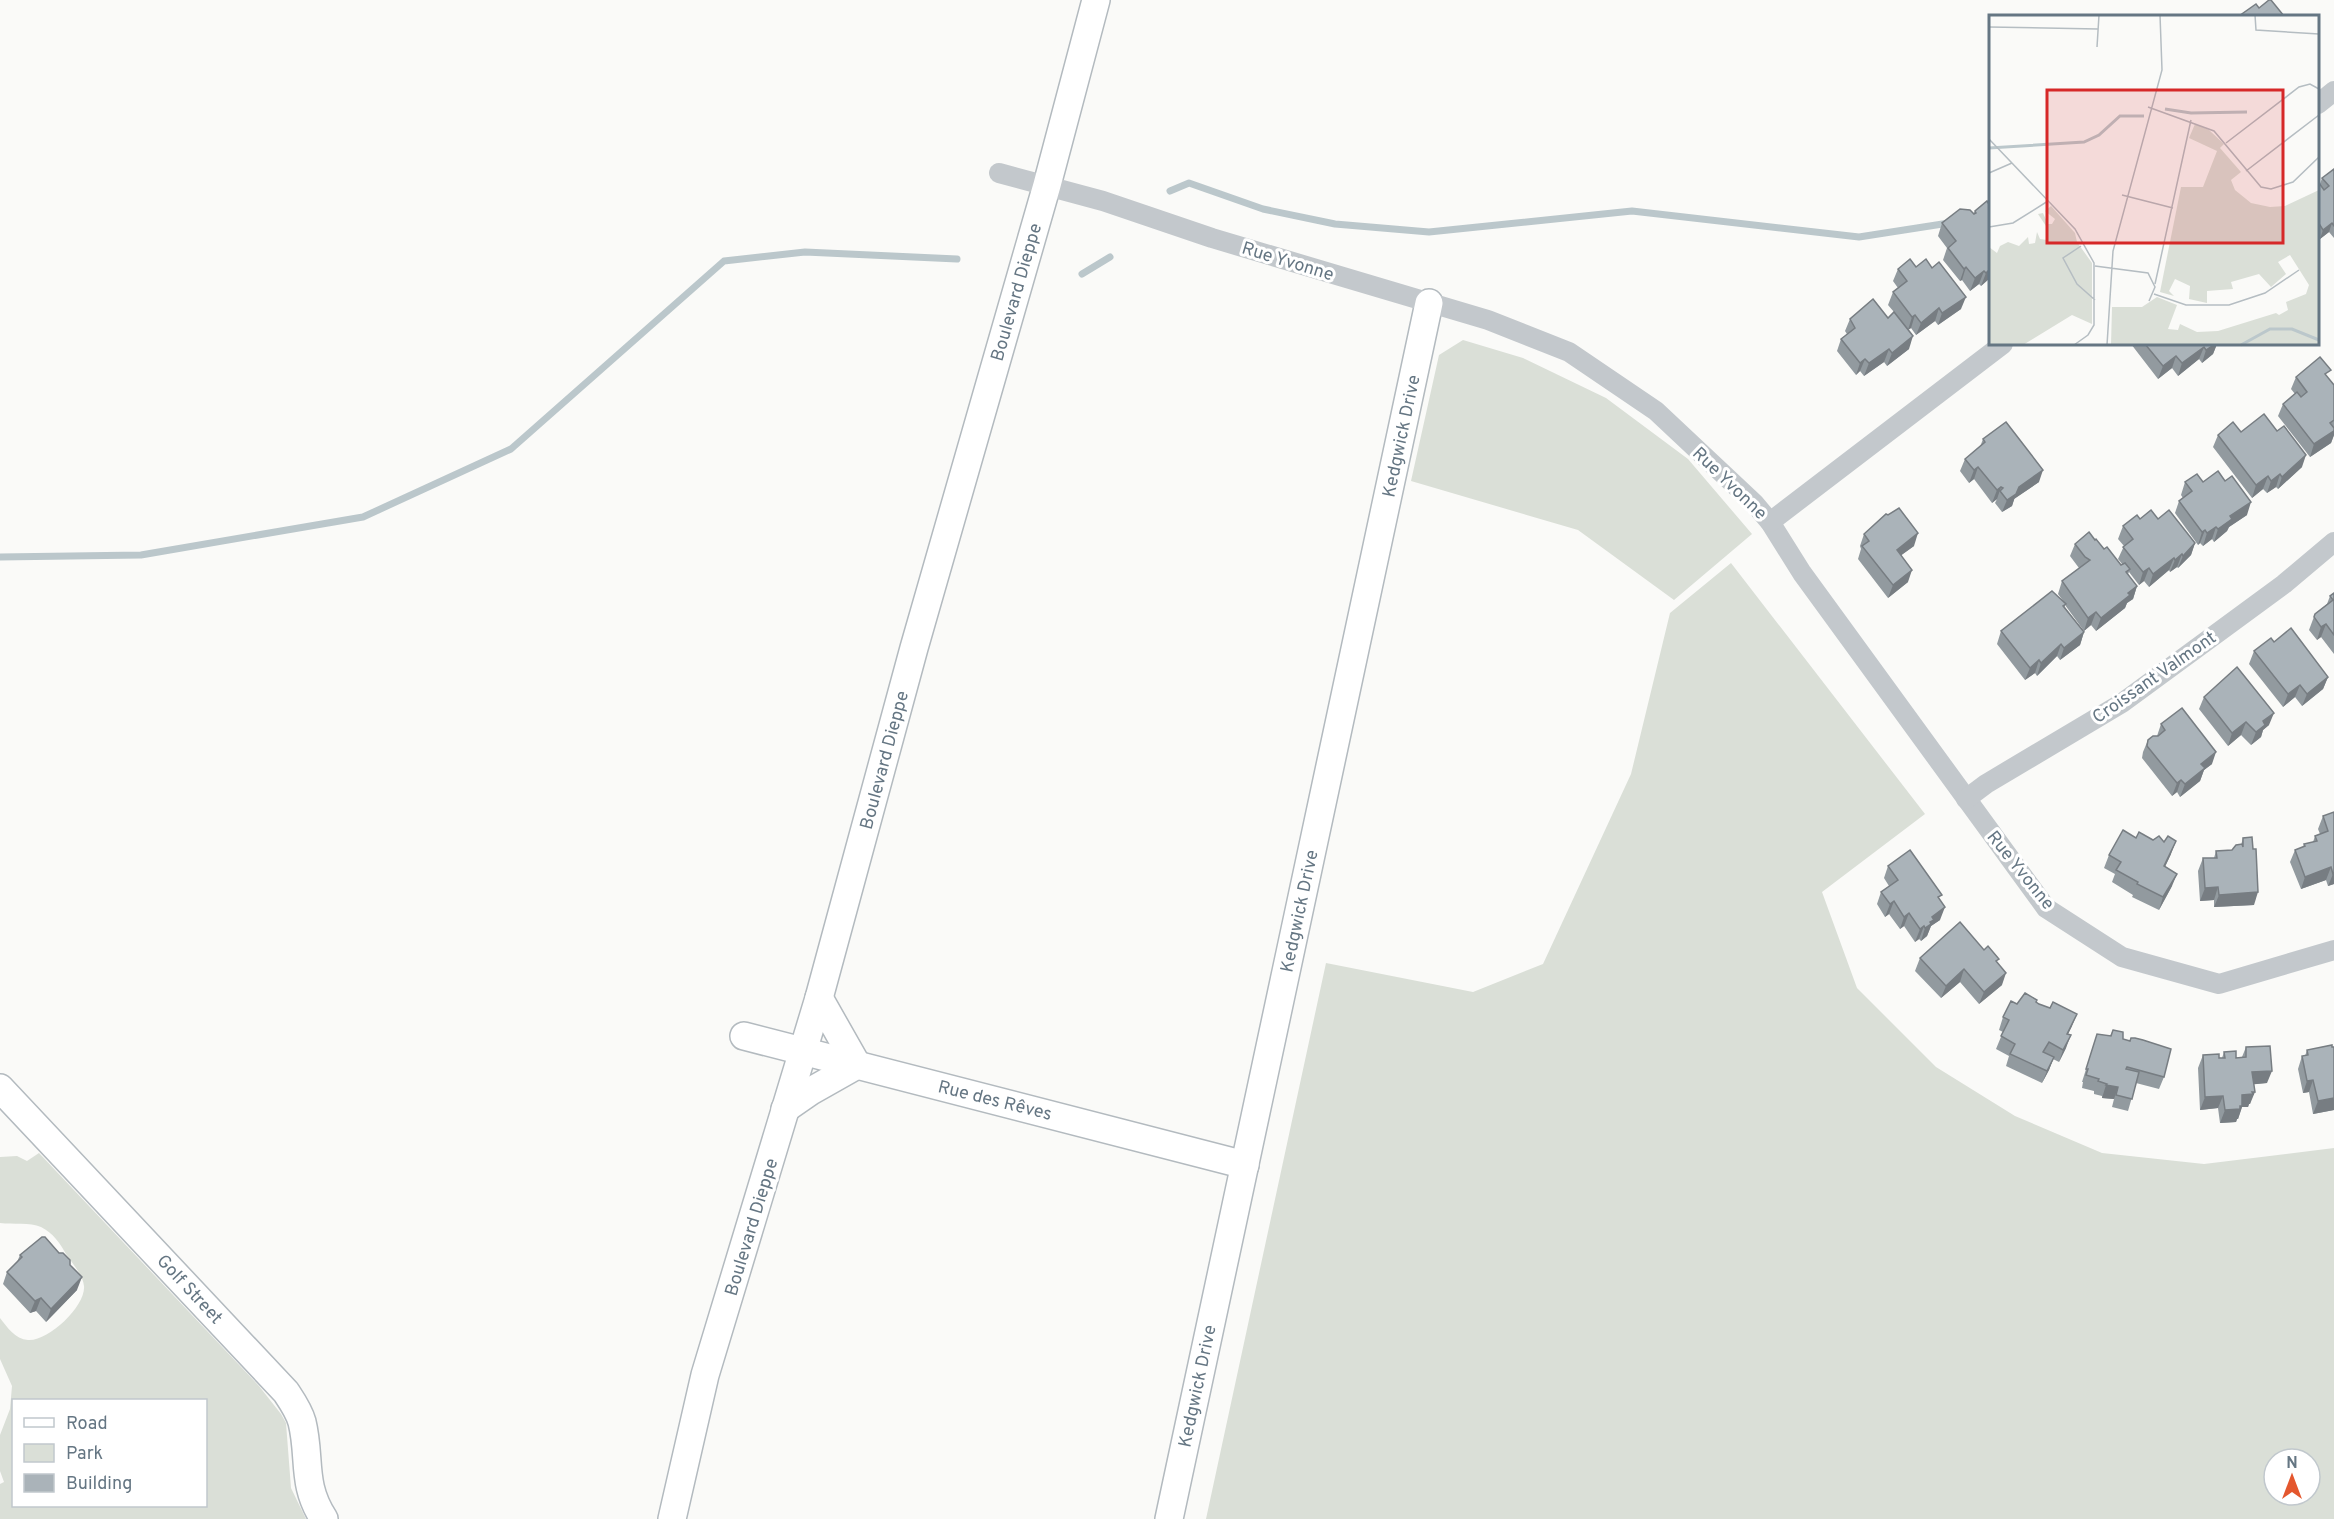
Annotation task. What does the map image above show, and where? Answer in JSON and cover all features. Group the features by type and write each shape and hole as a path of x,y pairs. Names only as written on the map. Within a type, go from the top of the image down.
{"street":[{"name":"Boulevard Dieppe","path":"672,1519 705,1375 819,998 914,648 1047,185 1096,0"},
{"path":"2319,103 2334,91"},
{"name":"Rue Yvonne","path":"999,173 1103,201 1212,238 1488,320 1569,352 1656,411 1754,503 1770,522 1802,573 2046,908 2122,957 2219,984 2334,950"},
{"name":"Kedgwick Drive","path":"1169,1519 1429,303"},
{"path":"1770,522 2002,345"},
{"name":"Croissant Valmont","path":"1966,799 1986,784 2122,703 2284,584 2334,542"},
{"path":"786,1109 811,1091 857,1065 819,998"},
{"name":"Rue des Rêves","path":"744,1036 1245,1165"},
{"name":"Golf Street","path":"2,1095 286,1392 302,1420 306,1475 315,1502 324,1519"}],"green space":[{"path":"1463,340 1523,358 1606,398 1688,459 1752,534 1674,600 1578,530 1411,481 1439,355"},
{"path":"1731,563 1925,814 1822,892 1857,988 1936,1067 2015,1116 2102,1153 2204,1164 2334,1148 2334,1519 1206,1519 1326,963 1473,992 1543,964 1631,774 1670,613"},
{"path":"39,1153 259,1386 286,1423 291,1488 306,1519 0,1519 0,1484 4,1482 0,1471 0,1435 10,1409 12,1386 0,1359 0,1318 19,1337 28,1340 36,1339 55,1329 64,1321 79,1303 84,1286 77,1269 59,1242 49,1232 32,1225 0,1223 0,1157 17,1156 27,1161"}],"building":[{"path":"2271,0 2283,15 2240,15 2256,4 2259,8"},
{"path":"2334,169 2334,226 2332,223 2323,230 2319,224 2319,183 2324,190 2329,186 2322,178"},
{"path":"1987,201 1989,204 1989,270 1975,278 1966,267 1964,269 1948,248 1956,241 1942,223 1960,209 1970,210 1974,214"},
{"path":"1910,259 1916,267 1926,259 1932,268 1939,262 1966,297 1942,313 1939,308 1921,323 1915,315 1912,317 1893,292 1907,281 1898,269"},
{"path":"1873,299 1888,318 1894,312 1913,336 1892,353 1889,349 1869,363 1865,359 1860,363 1841,339 1855,328 1850,319"},
{"path":"2146,345 2214,345 2206,350 2204,347 2182,363 2176,356 2163,366"},
{"path":"2320,357 2331,370 2325,374 2334,385 2334,420 2330,423 2334,431 2314,444 2283,404 2297,392 2301,397 2307,392 2296,377"},
{"path":"2264,414 2277,431 2284,426 2306,455 2282,477 2280,474 2271,481 2268,476 2256,485 2218,435 2233,422 2241,432"},
{"path":"2006,422 2043,470 2019,487 2016,494 2007,500 2000,491 2003,488 1997,490 1978,467 1974,470 1965,459 1985,442 1983,439"},
{"path":"2218,471 2225,481 2232,476 2251,502 2230,516 2232,519 2218,529 2216,527 2207,533 2205,530 2202,532 2179,501 2192,491 2185,482 2197,474 2203,482"},
{"path":"1899,508 1918,533 1897,550 1912,570 1893,585 1862,546 1869,541 1864,534 1886,514"},
{"path":"2151,510 2158,519 2169,510 2195,543 2183,556 2182,554 2175,560 2174,558 2153,574 2149,568 2143,572 2123,547 2133,539 2123,526 2137,515 2140,519"},
{"path":"2089,532 2104,549 2107,547 2121,565 2125,563 2130,569 2126,572 2137,586 2128,593 2130,595 2101,618 2096,612 2088,618 2062,581 2090,560 2075,544"},
{"path":"2052,591 2066,604 2063,606 2084,632 2064,648 2061,644 2041,663 2039,660 2030,668 2001,631"},
{"path":"2334,593 2334,635 2326,624 2321,627 2314,617 2333,600 2330,596"},
{"path":"2291,628 2328,677 2307,694 2300,685 2288,694 2254,651 2271,638 2274,642"},
{"path":"2237,667 2274,713 2263,721 2265,725 2256,732 2246,722 2232,733 2204,697"},
{"path":"2182,708 2216,752 2201,764 2205,768 2185,784 2181,780 2177,783 2147,746 2148,740 2165,730 2161,724"},
{"path":"2334,812 2334,873 2331,867 2305,877 2295,850 2305,846 2304,844 2317,841 2315,836 2328,831 2323,816"},
{"path":"2123,830 2136,838 2139,832 2153,840 2159,836 2164,842 2168,836 2176,841 2164,866 2177,874 2163,897 2116,870 2121,862 2109,855"},
{"path":"2252,837 2253,849 2256,849 2258,892 2219,895 2218,887 2205,888 2203,858 2217,858 2216,851 2232,850 2236,845 2242,844 2243,847 2243,838"},
{"path":"1910,850 1942,895 1938,897 1945,907 1932,917 1934,920 1930,922 1931,924 1920,929 1909,913 1904,917 1894,901 1890,904 1881,892 1898,880 1888,866"},
{"path":"1960,922 1984,950 1988,946 1999,959 1996,961 2006,973 1984,992 1964,969 1946,986 1920,958"},
{"path":"2025,993 2037,1000 2039,1004 2050,1008 2053,1002 2077,1014 2067,1034 2071,1035 2063,1050 2049,1042 2043,1052 2054,1057 2047,1071 2010,1054 2015,1044 2001,1036 2009,1020 2003,1017 2011,1001 2017,1004"},
{"path":"2113,1030 2123,1032 2123,1039 2130,1041 2131,1038 2135,1038 2171,1049 2164,1077 2127,1067 2126,1069 2139,1072 2132,1099 2116,1095 2118,1087 2106,1085 2098,1081 2099,1079 2086,1075 2097,1034 2111,1036"},
{"path":"2332,1045 2334,1047 2334,1098 2318,1101 2313,1080 2307,1081 2302,1056 2308,1055 2307,1050"},
{"path":"2270,1046 2272,1071 2252,1072 2255,1092 2242,1095 2240,1109 2225,1110 2223,1096 2205,1097 2203,1055 2219,1054 2219,1058 2225,1058 2224,1052 2236,1051 2236,1058 2246,1057 2246,1047"},
{"path":"45,1237 59,1253 63,1253 70,1260 70,1265 82,1277 51,1309 41,1298 35,1301 7,1272 22,1257 20,1255"}],"waterway":[{"path":"1170,191 1189,183 1263,209 1335,224 1429,232 1632,211 1859,237 1949,223"},
{"path":"0,557 141,555 363,517 511,449 724,261 805,252 957,259"},
{"path":"1082,274 1110,257"}]}
